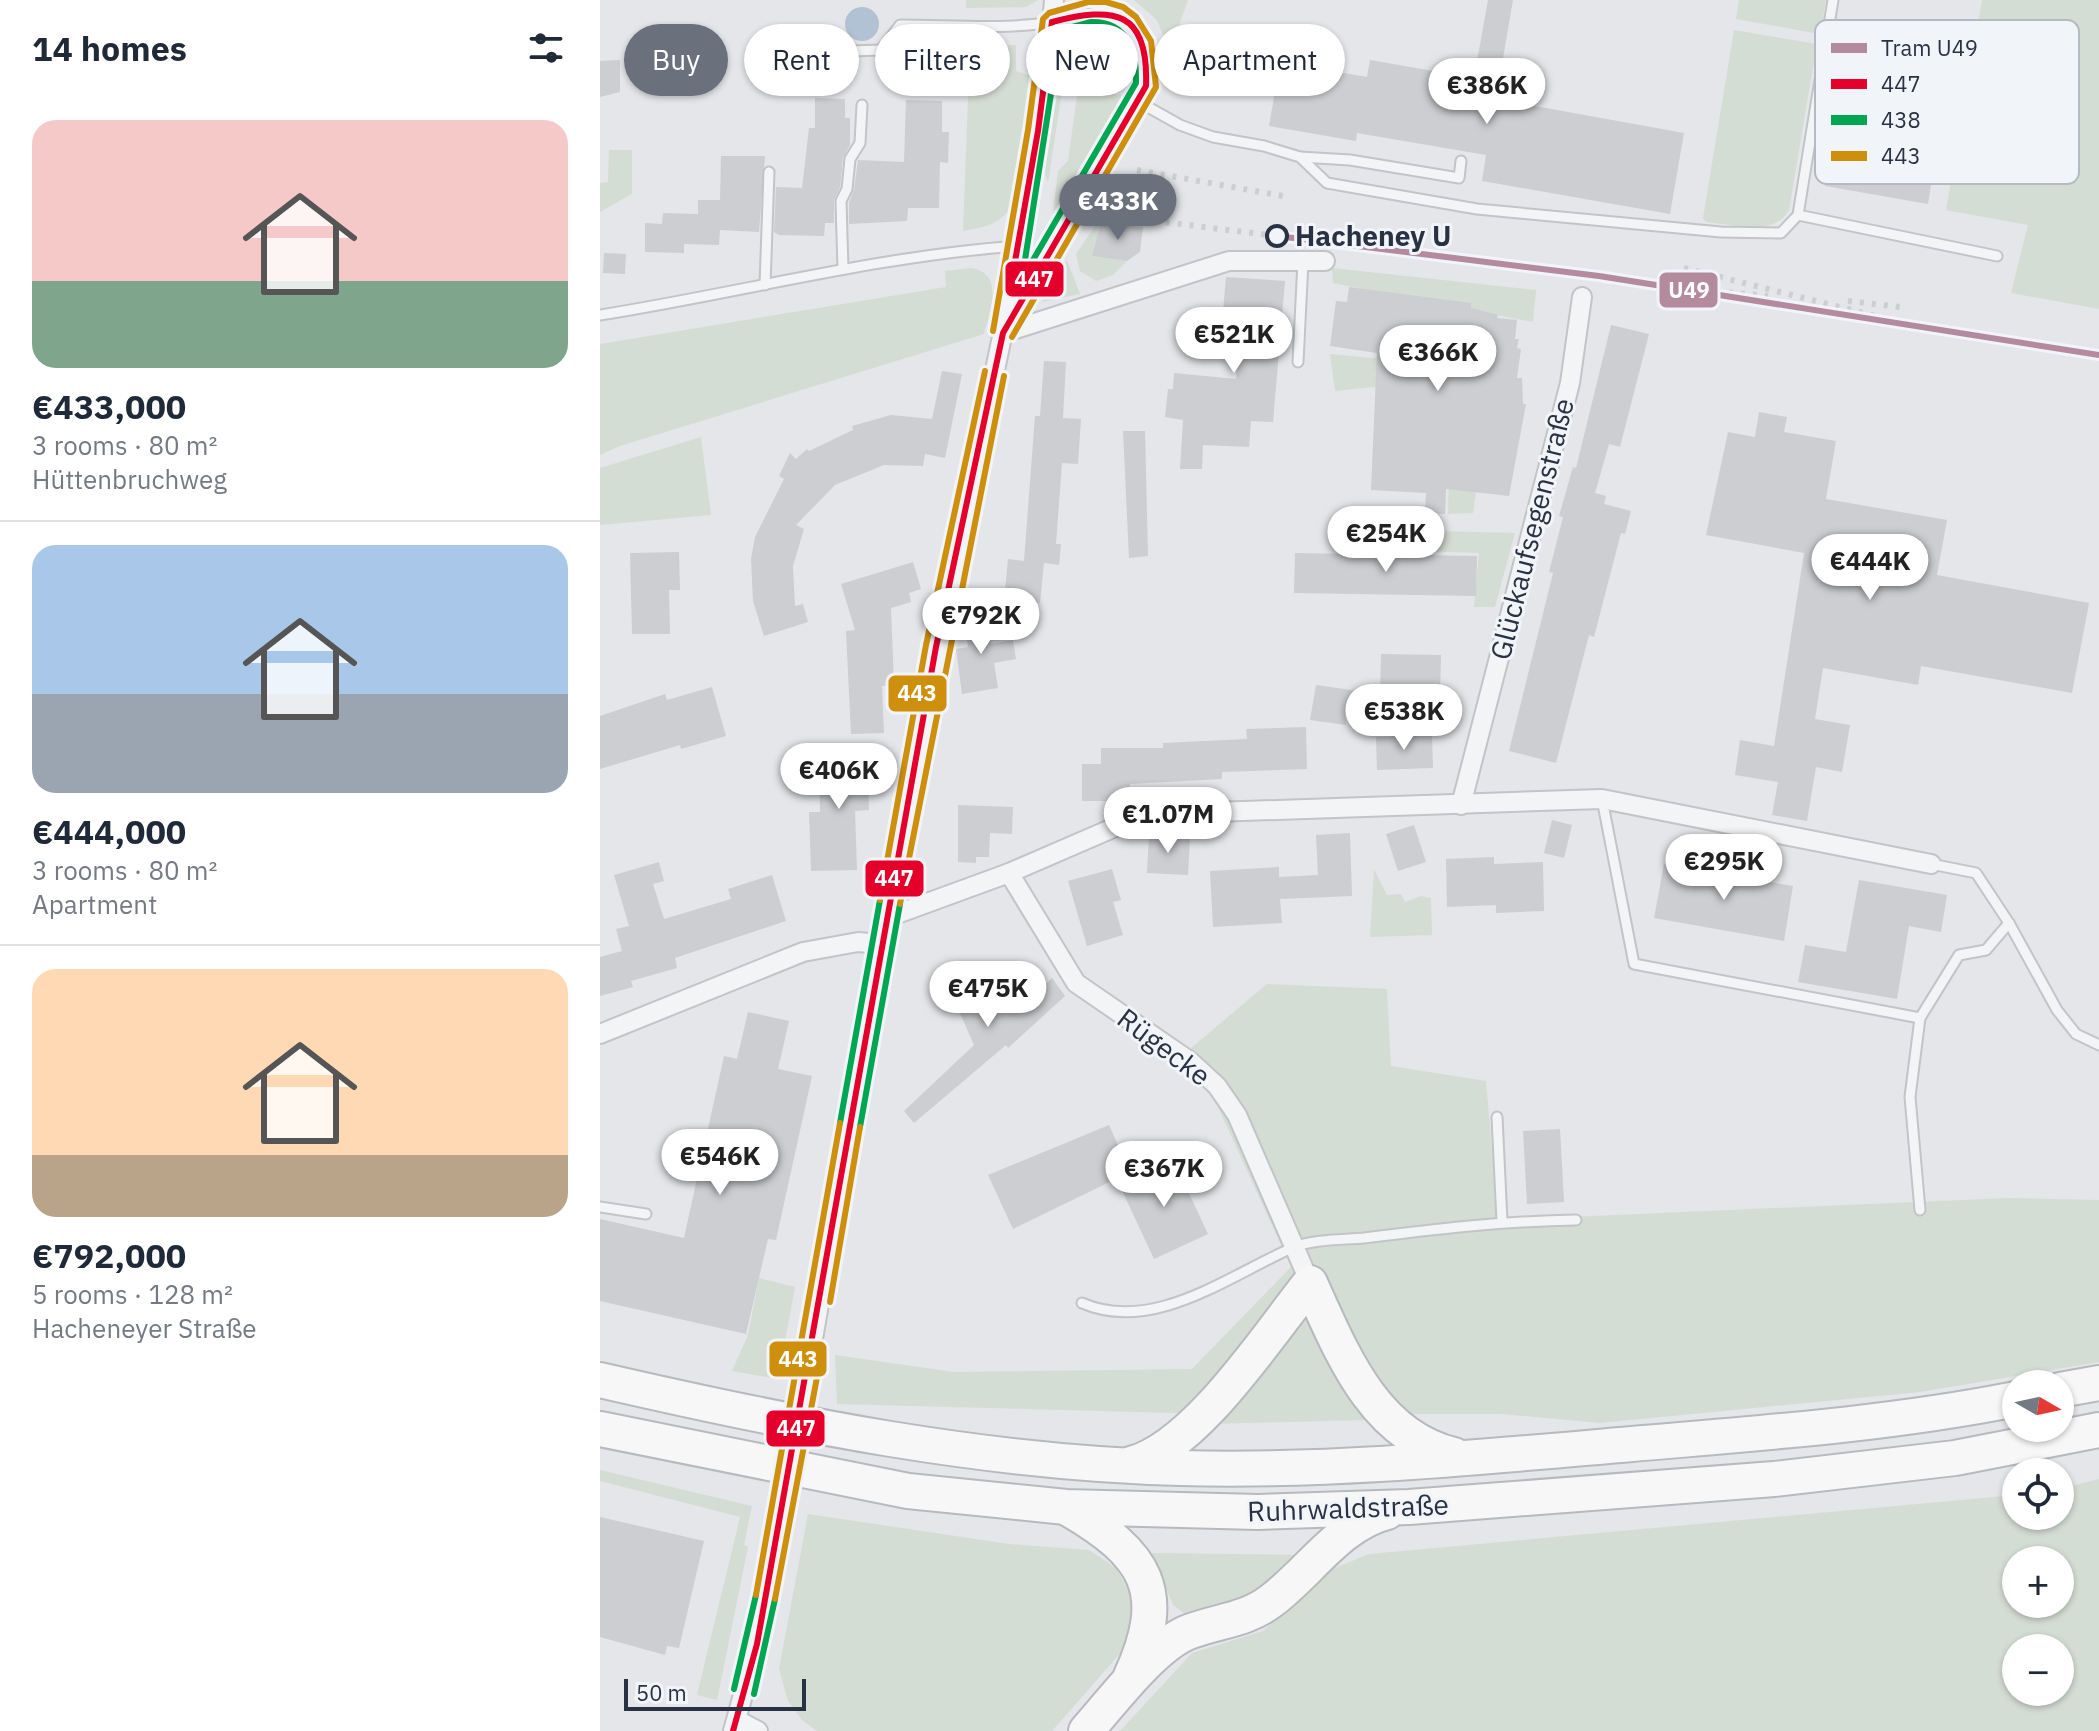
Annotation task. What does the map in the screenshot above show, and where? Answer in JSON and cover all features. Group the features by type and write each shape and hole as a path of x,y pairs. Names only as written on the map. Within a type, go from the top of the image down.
{"highway":[{"path":"1125,1465 1152,1457 1191,1428 1310,1283 1350,1365 1387,1418 1433,1450 1474,1458"},
{"name":"Ruhrwaldstraße","path":"600,1380 826,1430 984,1452 1125,1465 1256,1469 1474,1458 1777,1432 2002,1402"},
{"path":"2074,1387 2099,1383"},
{"name":"Ruhrwaldstraße","path":"600,1429 908,1491 1066,1507 1229,1512 1409,1507 1774,1479 1955,1458 2099,1430"},
{"path":"1066,1507 1124,1546 1150,1589 1150,1622 1143,1649 1126,1687"},
{"path":"1086,1731 1126,1687 1183,1635 1247,1617 1270,1603 1353,1529 1381,1514 1409,1507"}],"street":[{"path":"758,1731 735,1725 774,1550 936,647 1003,333 1054,0"},
{"path":"1003,333 1229,261 1325,261"},
{"name":"Glückaufsegenstraße","path":"1461,805 1570,383 1582,297"},
{"path":"886,918 1155,814 1602,799 1931,864"},
{"name":"Rügecke","path":"1009,873 1076,983 1191,1062 1217,1086 1237,1115 1310,1283"},
{"path":"600,1034 803,952 858,942 882,944"}],"lane":[{"path":"1830,20 1833,0"},
{"path":"859,51 881,50 900,25 1052,22 1093,11 1118,16 1140,35 1148,63 1146,86 1139,102 1003,333"},
{"path":"1139,102 1180,125 1213,137 1264,146 1300,157 1350,160 1459,178 1461,161"},
{"path":"843,269 841,201 847,189 850,159 860,143 862,105"},
{"path":"1300,157 1327,183 1477,209 1721,232 1781,233 1798,215 1815,108"},
{"path":"765,285 769,172"},
{"path":"1798,215 1997,256"},
{"path":"600,315 843,269 967,249 1018,246"},
{"path":"1298,362 1303,261"},
{"path":"1602,799 1634,964 1920,1018"},
{"path":"1931,864 1976,873 2066,1022 2076,1034 2099,1045"},
{"path":"1920,1210 1910,1097 1920,1018 1959,955 1986,950 2009,923"},
{"path":"1497,1117 1502,1221"},
{"path":"600,1207 646,1214"},
{"path":"1082,1303 1106,1314 1131,1313 1170,1304 1198,1294 1296,1246 1502,1221 1576,1220"}],"shaded area":[{"path":"966,0 1038,0 1026,7 966,8"},
{"path":"1134,0 1188,0 1179,24 1159,24"},
{"path":"1739,0 1826,0 1822,20 1815,20 1815,33 1736,19"},
{"path":"1982,0 2099,0 2099,309 2011,293 2028,225 1946,210 1950,184 2079,184 2079,20 1979,20"},
{"path":"1734,30 1815,44 1789,210 1774,224 1763,226 1706,222 1703,218"},
{"path":"1010,45 1016,45 1016,71 1026,74 1026,96 1031,96 1016,197 1006,213 995,222 963,231 968,96 1010,96"},
{"path":"1055,96 1061,96 1048,183 1044,171"},
{"path":"1077,96 1128,96 1053,214 1058,171 1068,161"},
{"path":"609,150 632,150 632,194 600,212 600,183 608,182"},
{"path":"1108,207 1128,209 1126,226 1101,223 1093,256 1127,261 1113,275 1096,281 1080,271 1076,254"},
{"path":"1067,260 1080,294 1043,302 1044,291"},
{"path":"971,268 982,271 992,285 984,334 620,446 600,455 600,344 946,287 945,271"},
{"path":"1332,268 1536,290 1533,322 1333,283"},
{"path":"1452,353 1476,491 1473,513 1448,514"},
{"path":"1330,354 1383,359 1384,386 1335,391"},
{"path":"701,437 711,515 600,525 600,468"},
{"path":"1393,530 1515,533 1495,607 1474,607 1479,553 1389,550"},
{"path":"1374,869 1387,895 1401,894 1405,902 1421,896 1431,898 1432,935 1370,937"},
{"path":"1267,984 1387,989 1391,1066 1486,1081 1498,1220 2008,1198 2099,1200 2099,1362 2051,1370 2002,1370 2002,1378 1920,1392 1600,1423 1501,1414 1364,1414 1366,1420 1207,1424 1214,1414 837,1404 835,1355 954,1372 1192,1369 1291,1267 1191,1048"},
{"path":"759,1278 795,1287 778,1379 732,1371 748,1335"},
{"path":"600,1470 752,1506 744,1545 748,1547 717,1700 697,1695 740,1517 600,1481"},
{"path":"2099,1479 2099,1731 1120,1731 1192,1653 1263,1631 1335,1568 1369,1554 2002,1496 2002,1530 2074,1530 2074,1485"},
{"path":"808,1514 1009,1544 1089,1550 1116,1568 1129,1592 1133,1622 1124,1649 1052,1731 817,1731 802,1720 788,1701 779,1669"},
{"path":"1152,1553 1304,1555 1254,1603 1186,1615 1173,1605"}],"water":[{"path":"862,7 874,12 879,24 875,24 874,36 862,41 859,40 859,24 845,24 850,12"}],"building":[{"path":"1488,0 1513,0 1496,99 1684,133 1670,214 1482,181 1486,155 1357,133 1356,141 1269,126 1274,96 1345,96 1345,73 1367,77 1370,60 1474,78"},
{"path":"620,60 620,92 600,97 600,61"},
{"path":"815,98 845,99 845,118 850,118 850,145 843,158 840,187 834,200 834,223 825,223 824,236 779,235 774,232 776,187 802,188 809,128 815,128"},
{"path":"906,100 942,101 942,132 949,132 948,163 940,162 939,208 908,208 907,221 849,224 849,203 858,160 904,162"},
{"path":"721,156 765,156 759,232 720,230 719,245 684,244 684,253 645,252 645,223 662,224 663,213 698,214 698,200 720,200"},
{"path":"1825,184 1931,184 1928,204"},
{"path":"1101,223 1143,227 1140,252 1127,261 1092,256"},
{"path":"604,253 626,254 625,274 603,273"},
{"path":"1226,277 1285,281 1273,422 1251,421 1249,447 1203,445 1202,469 1180,469 1183,420 1165,417 1168,389 1173,389 1174,373 1236,379 1239,323 1222,322"},
{"path":"1349,287 1471,303 1471,308 1498,315 1497,318 1517,320 1515,339 1519,339 1517,348 1521,349 1517,378 1522,378 1523,404 1526,404 1509,496 1446,489 1445,514 1425,513 1426,493 1371,490 1377,353 1330,346 1336,301 1347,302"},
{"path":"1611,325 1649,334 1620,447 1609,444 1595,493 1606,496 1604,504 1631,511 1625,534 1621,533 1594,637 1589,635 1556,763 1509,751 1553,573 1549,572 1563,517 1559,516 1573,467 1576,468"},
{"path":"1044,361 1066,362 1063,418 1081,419 1078,464 1062,463 1056,544 1061,544 1059,565 1044,563 1040,603 1004,600 1008,559 1024,561 1035,416 1040,416"},
{"path":"942,371 962,374 945,458 925,454 923,466 884,465 835,485 796,525 804,529 793,566 795,606 803,604 808,622 764,636 753,601 751,559 755,537 784,479 779,476 790,453 796,459 807,449 809,451 853,430 852,426 891,415 932,419"},
{"path":"1759,412 1787,417 1784,432 1836,441 1826,499 1947,520 1937,575 2089,603 2072,693 1921,666 1918,685 1823,668 1815,719 1850,725 1842,772 1816,767 1807,821 1772,815 1778,782 1735,775 1740,740 1774,746 1804,553 1706,535 1728,432 1755,437"},
{"path":"1123,431 1145,431 1148,556 1129,558"},
{"path":"679,552 680,590 669,590 670,634 632,634 630,553"},
{"path":"1295,553 1477,556 1476,596 1294,593"},
{"path":"913,562 921,589 909,593 911,602 891,608 894,685 882,686 884,733 851,734 846,631 855,630 841,584"},
{"path":"986,612 991,644 1013,640 1016,659 994,663 998,688 962,694 956,649 968,647 963,615"},
{"path":"1381,654 1441,655 1440,696 1380,695"},
{"path":"1316,685 1358,691 1355,712 1345,714 1346,725 1310,720"},
{"path":"712,687 726,736 681,749 680,745 600,769 600,716 665,694 667,700"},
{"path":"1306,727 1307,769 1222,772 1222,779 1130,784 1130,801 1082,801 1082,764 1101,764 1101,748 1163,748 1163,743 1247,739 1246,729"},
{"path":"1432,735 1433,768 1377,770 1376,737"},
{"path":"867,749 869,810 855,811 857,870 811,871 809,812 820,812 819,759 838,758 838,753"},
{"path":"958,805 1013,807 1012,834 990,833 989,857 976,857 976,863 958,862"},
{"path":"1552,820 1572,825 1564,858 1544,853"},
{"path":"1414,825 1426,862 1398,871 1386,834"},
{"path":"1350,833 1352,896 1280,899 1282,923 1213,927 1210,871 1279,867 1279,877 1318,875 1316,835"},
{"path":"1149,835 1190,838 1188,875 1147,873"},
{"path":"1494,857 1494,864 1543,862 1544,911 1496,913 1496,905 1447,907 1446,859"},
{"path":"659,862 664,881 653,884 664,919 731,899 728,889 772,875 786,921 675,958 677,968 631,981 633,987 600,996 600,957 622,951 616,929 629,926 614,875"},
{"path":"1664,864 1793,886 1784,941 1654,918"},
{"path":"1112,869 1121,900 1113,902 1123,935 1087,946 1068,881"},
{"path":"1859,880 1947,895 1941,932 1909,926 1897,999 1798,982 1805,945 1846,952"},
{"path":"1010,968 1023,1005 1052,978 1065,996 1008,1048 1006,1045 914,1123 904,1111 974,1045 951,993"},
{"path":"748,1012 789,1021 778,1069 812,1076 776,1240 768,1239 746,1334 600,1301 600,1219 684,1238 724,1056 737,1059"},
{"path":"1109,1125 1130,1172 1013,1229 988,1175"},
{"path":"1560,1129 1564,1202 1527,1204 1523,1131"},
{"path":"1173,1159 1208,1234 1154,1259 1119,1184"},
{"path":"600,1517 704,1541 679,1648 667,1646 665,1655 600,1637"}],"railway":[{"path":"1137,170 1283,196"},
{"path":"1130,218 1277,236"},
{"path":"1684,268 1900,322"},
{"path":"1681,288 1768,296"},
{"path":"1848,301 1900,307"}],"tram line":[{"name":"U49","path":"1277,236 1599,276 2099,355"}],"transit line":[{"name":"443","path":"993,331 1028,130 1043,19 1049,13 1088,2 1106,2 1123,7 1136,17 1151,41 1156,87 1012,337"},
{"name":"447","path":"733,1731 757,1644 936,647 1003,333 1146,86 1141,42 1134,28 1123,20 1110,15 1093,15 1052,22"},
{"name":"447","path":"1014,267 1038,131 1052,22"},
{"name":"438","path":"1091,22 1113,27 1127,40 1132,49 1136,83 1022,279 1061,30 1091,22"},
{"name":"443","path":"880,900 926,645 985,371"},
{"name":"443","path":"900,904 1004,376"},
{"name":"438","path":"840,1123 880,900"},
{"name":"438","path":"860,1127 900,904"},
{"name":"443","path":"756,1595 840,1123"},
{"name":"443","path":"830,1302 860,1127"},
{"name":"443","path":"775,1599 818,1372"},
{"name":"438","path":"734,1689 756,1595"},
{"name":"438","path":"754,1694 775,1599"}],"place":[{"name":"Hacheney U","path":"1277,236"}]}
